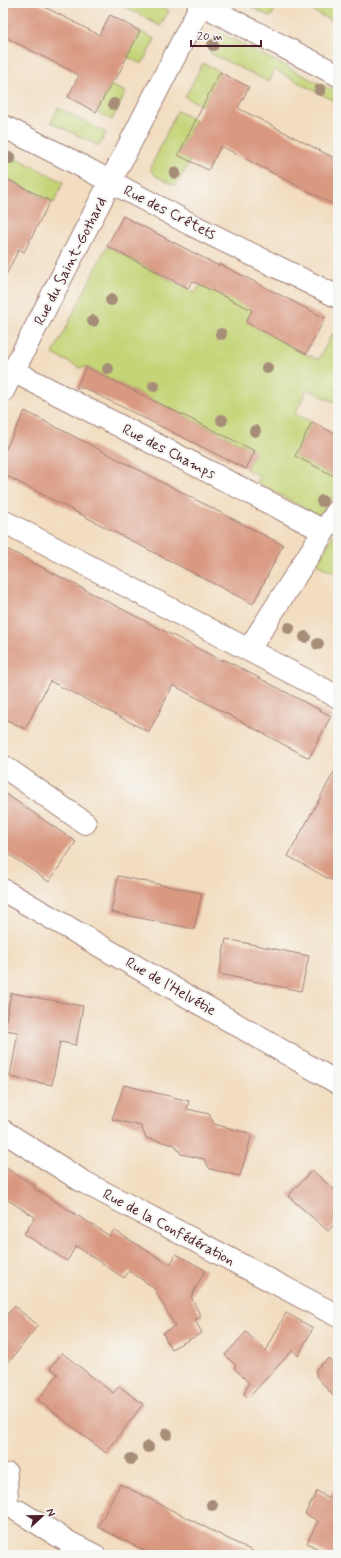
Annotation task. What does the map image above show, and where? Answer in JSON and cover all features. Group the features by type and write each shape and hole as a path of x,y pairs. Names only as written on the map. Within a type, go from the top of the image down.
{"street":[{"path":"201,3 338,76"},
{"name":"Rue du Saint-Gothard","path":"3,391 201,3"},
{"name":"Rue des Crêtets","path":"3,126 192,224 338,297"},
{"name":"Rue des Champs","path":"14,371 324,531"},
{"path":"249,649 338,510"},
{"path":"3,521 338,697"},
{"path":"3,766 85,823"},
{"name":"Rue de l'Helvétie","path":"3,890 338,1082"},
{"name":"Rue de la Confédération","path":"3,1131 82,1180 338,1316"},
{"path":"11,1506 66,1549 94,1555"}],"lane":[{"path":"10,1470 11,1506"}],"green space":[{"path":"118,3 154,3 169,11 160,26"},
{"path":"243,3 278,3 271,17"},
{"path":"297,3 338,3 338,24"},
{"path":"140,31 155,39 142,64 127,57"},
{"path":"220,33 338,93 338,103 275,70 269,82 210,53"},
{"path":"203,63 220,72 203,106 185,97"},
{"path":"110,85 126,92 112,120 96,112"},
{"path":"58,108 106,133 99,146 51,122"},
{"path":"177,111 195,120 178,154 190,161 176,186 156,176 150,169"},
{"path":"3,151 63,182 54,203 4,177 3,179"},
{"path":"107,246 195,293 200,285 262,292 246,322 318,360 333,333 338,336 338,404 307,389 295,414 312,422 295,456 338,478 338,491 319,516 257,483 260,476 246,469 255,451 86,367 80,368 53,354"},
{"path":"338,527 338,575 317,564"}],"building":[{"path":"3,3 37,3 99,35 110,15 140,31 116,79 114,78 96,112 68,97 79,75 3,36"},
{"path":"220,72 249,87 238,108 338,160 338,207 221,146 208,170 178,155"},
{"path":"3,177 50,201 24,252 19,249 3,281"},
{"path":"123,216 219,266 220,264 325,318 306,354 246,322 252,310 192,281 188,288 107,246"},
{"path":"86,367 255,451 246,469 84,388 76,388"},
{"path":"25,411 283,545 253,604 3,474 3,454"},
{"path":"312,422 338,435 338,478 295,456"},
{"path":"3,547 222,661 223,659 331,716 309,758 173,685 149,732 50,681 25,729 3,718"},
{"path":"338,765 338,884 288,856"},
{"path":"3,792 76,842 49,882 3,850"},
{"path":"118,876 202,893 194,929 111,912"},
{"path":"226,939 309,956 301,991 219,974"},
{"path":"11,993 83,1006 76,1045 60,1042 52,1085 10,1077 18,1032 4,1030"},
{"path":"124,1085 189,1101 187,1109 209,1114 214,1124 252,1134 240,1176 210,1169 204,1159 181,1154 175,1145 146,1138 141,1126 112,1119"},
{"path":"3,1166 35,1186 34,1188 110,1236 114,1230 170,1265 176,1254 205,1270 191,1297 201,1317 195,1320 202,1333 171,1349 163,1333 175,1326 153,1287 129,1271 124,1278 76,1246 67,1261 24,1234 35,1217 3,1197"},
{"path":"312,1170 338,1193 338,1220 328,1231 288,1196"},
{"path":"14,1306 38,1325 3,1370 3,1320"},
{"path":"286,1313 313,1328 298,1356 293,1350 248,1398 244,1394 249,1383 234,1368 236,1366 225,1355 246,1332 266,1351"},
{"path":"62,1353 113,1393 119,1386 143,1404 106,1453 38,1400 58,1374 50,1368"},
{"path":"329,1358 338,1370 338,1401 316,1376 316,1369"},
{"path":"338,1480 338,1547 334,1555 329,1555 307,1543 318,1521 305,1514 317,1491 329,1498"},
{"path":"120,1484 260,1555 153,1555 98,1527"}]}
